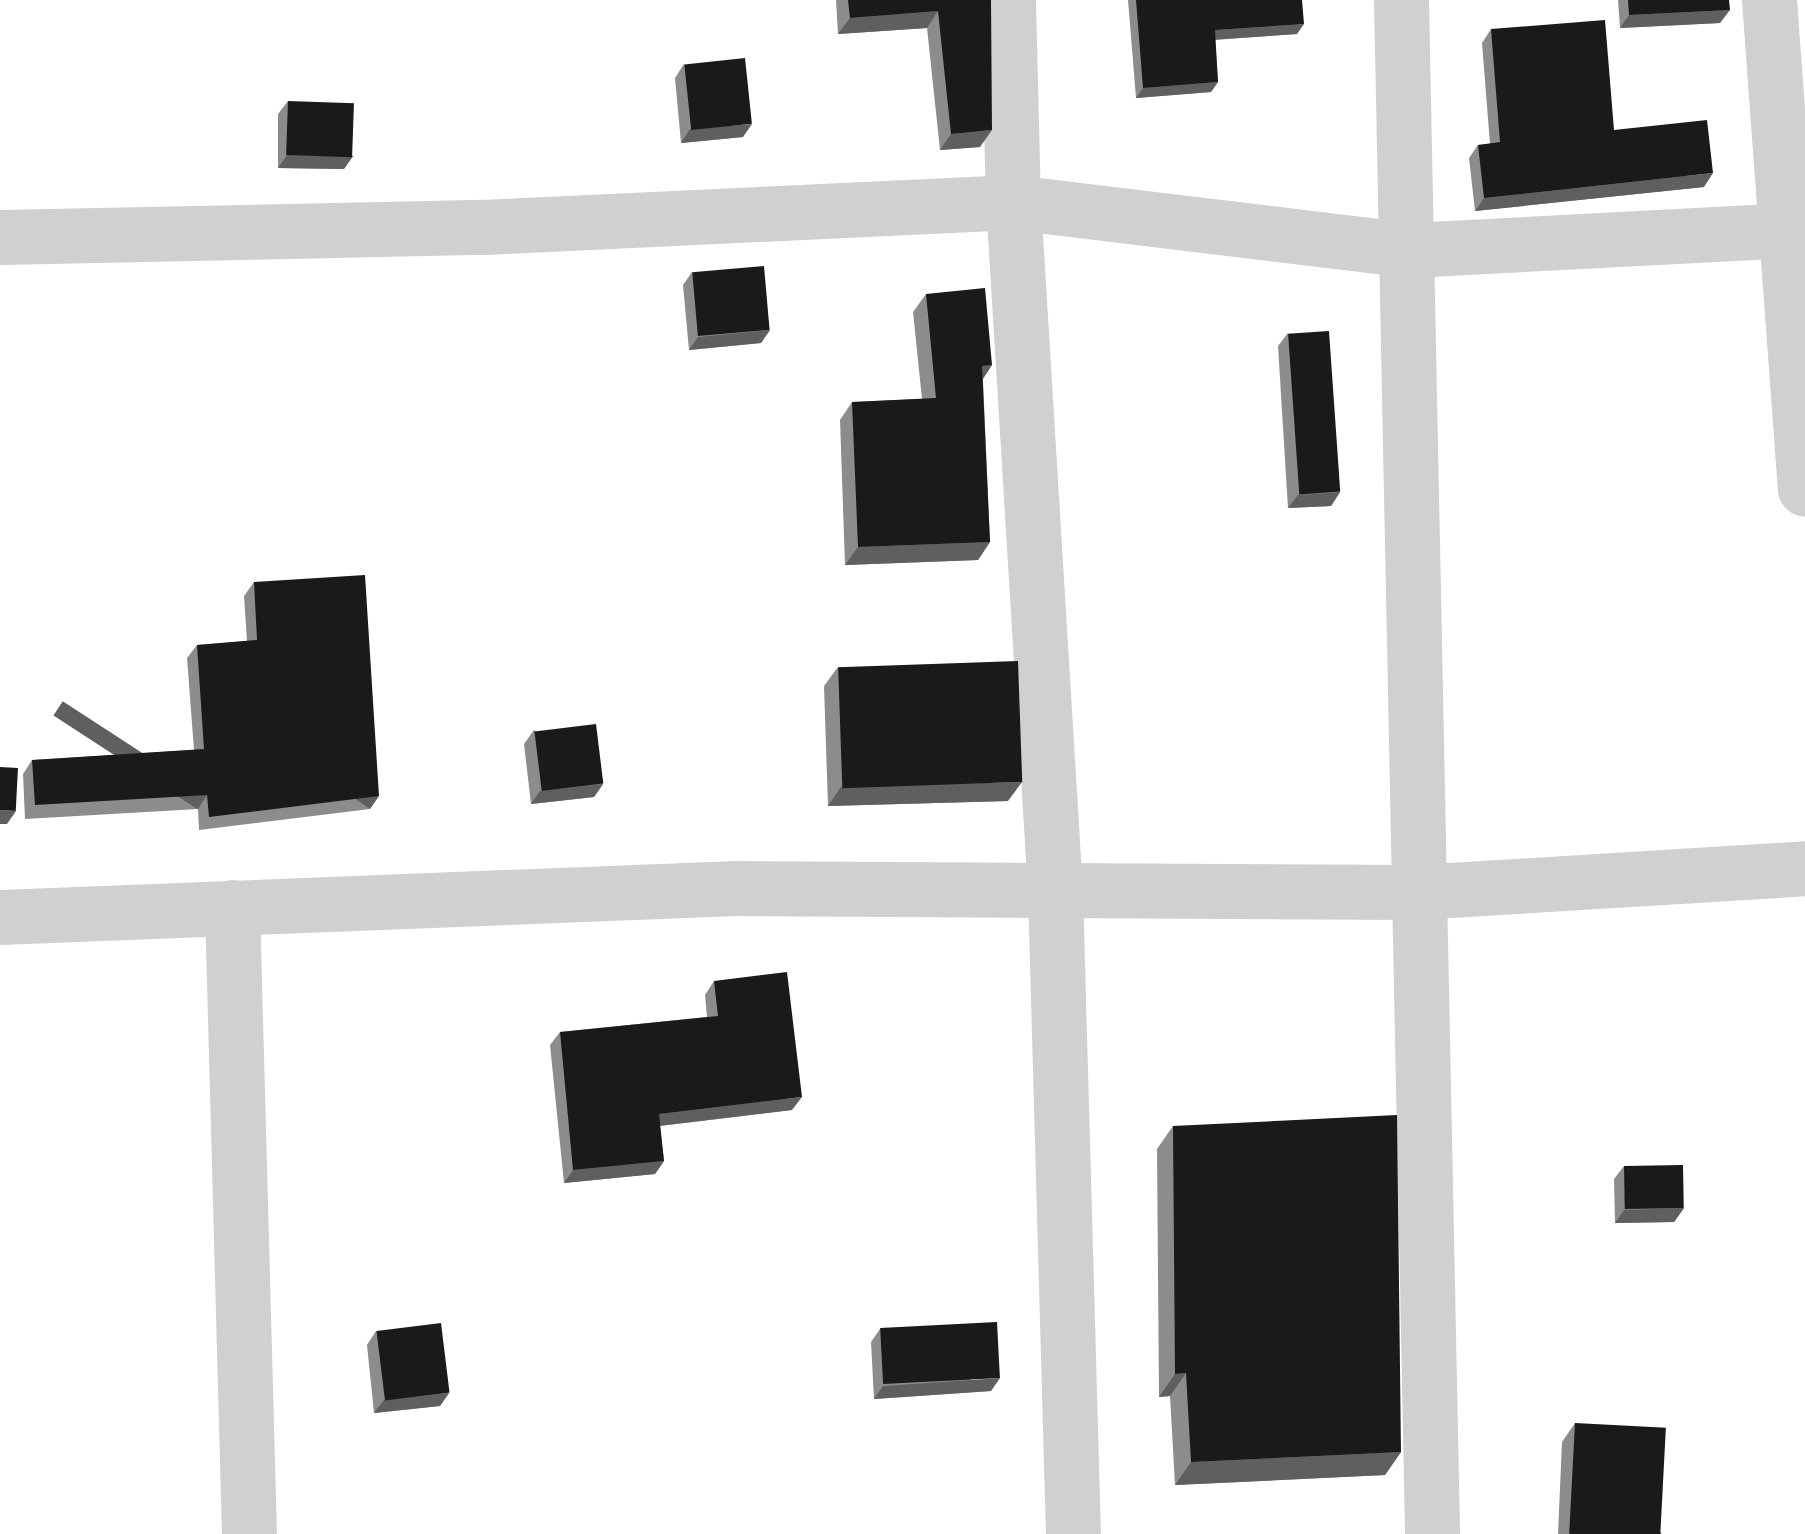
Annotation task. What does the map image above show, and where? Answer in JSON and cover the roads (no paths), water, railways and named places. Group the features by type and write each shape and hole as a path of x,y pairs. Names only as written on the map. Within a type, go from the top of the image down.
{"street":[{"path":"1008,0 1013,202 1055,890 1073,1534"},
{"path":"1400,0 1410,250 1417,892 1432,1534"},
{"path":"1769,0 1795,230 1805,489"},
{"path":"0,237 484,227 1013,202 1410,250 1795,230"},
{"path":"0,917 736,888 1417,892 1805,868"},
{"path":"232,908 249,1534"}]}
